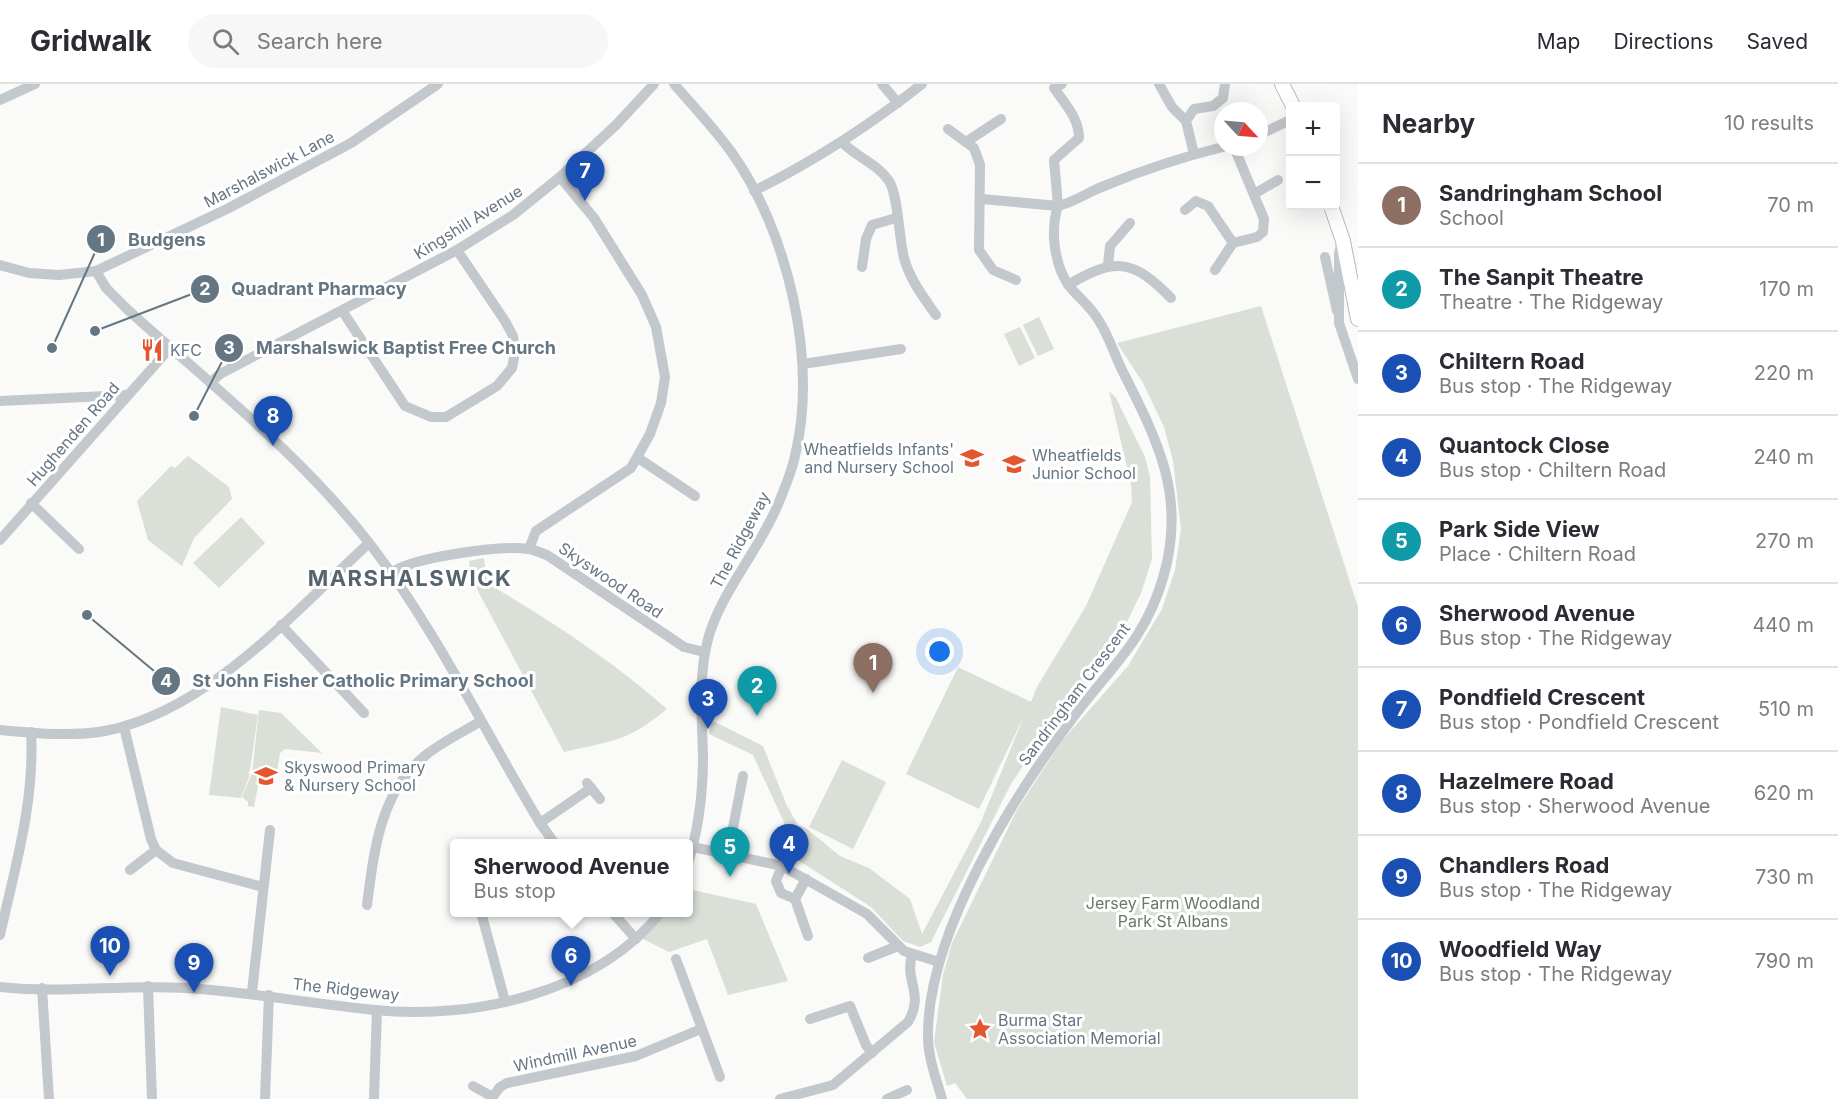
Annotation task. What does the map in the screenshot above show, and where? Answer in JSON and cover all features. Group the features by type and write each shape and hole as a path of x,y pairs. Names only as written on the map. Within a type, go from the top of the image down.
{"main road":[{"path":"1282,84 1291,102"},
{"path":"1332,210 1342,241 1358,319"}],"street":[{"path":"0,100 35,84"},
{"name":"Marshalswick Lane","path":"0,265 29,273 59,274 96,271 229,208 351,143 438,84"},
{"name":"Kingshill Avenue","path":"210,383 220,374 343,312 457,250 513,214 560,177 616,125 654,84"},
{"name":"The Ridgeway","path":"674,84 732,154 754,191 787,273 803,364 802,410 795,456 770,522 718,614 704,652 701,693 701,801 693,847"},
{"path":"882,84 898,103"},
{"path":"754,191 809,164 922,84"},
{"name":"Sandringham Crescent","path":"942,1099 932,1068 928,1037 939,962 964,896 1026,783 1076,713 1125,656 1144,626 1158,595 1169,554 1171,497 1166,467 1156,438 1099,320 1068,285 1059,265 1053,220 1058,206 1054,160 1079,138 1079,127 1054,88 1062,84"},
{"path":"1159,84 1172,107 1186,121 1194,154"},
{"path":"1186,121 1194,109 1213,106 1223,98 1225,84"},
{"path":"966,142 1001,119"},
{"path":"1268,131 1286,122"},
{"path":"948,129 974,148 981,165 979,250 993,270 1016,280"},
{"path":"842,142 880,170 890,181 895,197 896,218 905,260 916,286 936,315"},
{"path":"982,199 1058,206 1071,203 1099,188 1145,170 1214,149"},
{"path":"1215,270 1233,243 1257,237 1263,232 1264,219 1238,156"},
{"path":"529,549 536,531 623,475 638,458 654,423 664,386 663,357 656,327 624,262 594,218 560,177"},
{"path":"1254,194 1278,180"},
{"path":"1185,210 1196,201 1208,206 1233,243"},
{"path":"862,267 866,239 872,225 896,218"},
{"path":"1108,265 1110,246 1130,224"},
{"path":"1340,323 1339,254 1342,241"},
{"path":"343,312 405,406 431,417 446,417 497,386 512,368 515,352 513,336 505,321 457,250"},
{"path":"1325,257 1340,323 1358,379"},
{"path":"1068,285 1108,265 1131,268 1146,275 1171,298"},
{"path":"96,271 113,296 308,474 369,543 391,573 540,823 552,839"},
{"name":"Hughenden Road","path":"0,540 170,348"},
{"path":"803,364 901,349"},
{"path":"0,401 127,395"},
{"path":"638,458 695,496"},
{"path":"31,503 79,549"},
{"path":"0,730 76,734 124,727 172,707 233,667 369,543"},
{"name":"Skyswood Road","path":"391,573 415,562 464,554 529,549 547,555 684,647 704,652"},
{"path":"281,625 364,713"},
{"path":"367,905 380,829 393,794 404,775 426,754 481,721"},
{"path":"124,727 151,839 156,850 173,864 263,887"},
{"path":"0,935 5,885 30,803 33,769 31,732"},
{"path":"728,854 743,776"},
{"path":"540,823 589,785 600,799"},
{"path":"252,993 270,830"},
{"path":"693,847 782,866 867,914 898,946 912,955 939,962"},
{"path":"130,870 156,850"},
{"path":"782,866 776,881 777,889 795,899 808,936"},
{"path":"795,899 806,879"},
{"path":"479,917 505,1001"},
{"path":"616,917 636,939"},
{"name":"The Ridgeway","path":"0,987 148,986 252,993 377,1010 428,1010 505,1001 566,984 594,970 636,939 656,917"},
{"path":"868,958 898,946"},
{"path":"780,1099 832,1085 908,1022 914,1012 917,996 909,967 912,955"},
{"path":"676,959 720,1077"},
{"path":"148,986 152,1099"},
{"path":"42,988 49,1099"},
{"path":"265,1099 269,995"},
{"path":"810,1019 850,1006 866,1045 872,1053"},
{"path":"374,1098 377,1010"},
{"name":"Windmill Avenue","path":"473,1086 491,1097 507,1083 636,1056 701,1029"},
{"path":"887,1099 907,1090"}],"green space":[{"name":"Jersey Farm Woodland Park St Albans","path":"1261,306 1358,607 1358,1099 967,1099 955,1083 947,1086 934,1042 943,975 952,943 1017,810 1061,742 1128,666 1162,609 1175,570 1181,529 1173,461 1164,427 1143,383 1117,343"},
{"path":"1039,317 1054,349 1038,356 1023,325"},
{"path":"1020,327 1035,358 1019,366 1004,334"},
{"path":"1109,391 1116,398 1145,457 1150,477 1152,559 1141,593 1124,628 1099,666 1054,720 1011,784 931,942 920,947 903,941 871,907 798,860 793,842 753,755 709,734 711,720 763,746 787,806 798,825 806,828 840,856 869,868 910,899 922,934 981,822 1024,716 979,809 906,774 958,667 1031,702 1037,687 1086,606 1132,502 1131,484"},
{"path":"188,456 229,487 232,499 194,538 182,566 148,540 137,501 171,466 175,468"},
{"path":"241,517 265,543 219,588 193,563"},
{"path":"484,558 487,583 580,642 667,709 630,734 564,752 471,578 469,561"},
{"path":"221,707 258,715 249,777 241,798 209,795"},
{"path":"259,710 281,713 322,753 285,749 280,753 277,771 261,769 254,807 248,806 248,802 242,797 252,773"},
{"path":"842,760 886,782 853,849 809,827"},
{"path":"693,890 756,904 788,981 728,995 707,939 669,952 641,938 658,917 693,917"}],"place":[{"name":"Pondfield Crescent","path":"585,201"},
{"name":"Quadrant Pharmacy","path":"95,331"},
{"name":"Budgens","path":"52,348"},
{"name":"KFC","path":"152,350"},
{"name":"Marshalswick Baptist Free Church","path":"194,416"},
{"name":"Hazelmere Road","path":"273,446"},
{"name":"Wheatfields Infants' and Nursery School","path":"972,458"},
{"name":"Wheatfields Junior School","path":"1014,464"},
{"name":"St John Fisher Catholic Primary School","path":"87,615"},
{"name":"Sandringham School","path":"873,693"},
{"name":"The Sanpit Theatre","path":"757,716"},
{"name":"Chiltern Road","path":"708,729"},
{"name":"Skyswood Primary & Nursery School","path":"266,776"},
{"name":"Quantock Close","path":"789,874"},
{"name":"Park Side View","path":"730,877"},
{"name":"Woodfield Way","path":"110,976"},
{"name":"Sherwood Avenue","path":"571,986"},
{"name":"Chandlers Road","path":"194,993"},
{"name":"Burma Star Association Memorial","path":"980,1029"}],"district":[{"name":"MARSHALSWICK","path":"410,578"}]}
